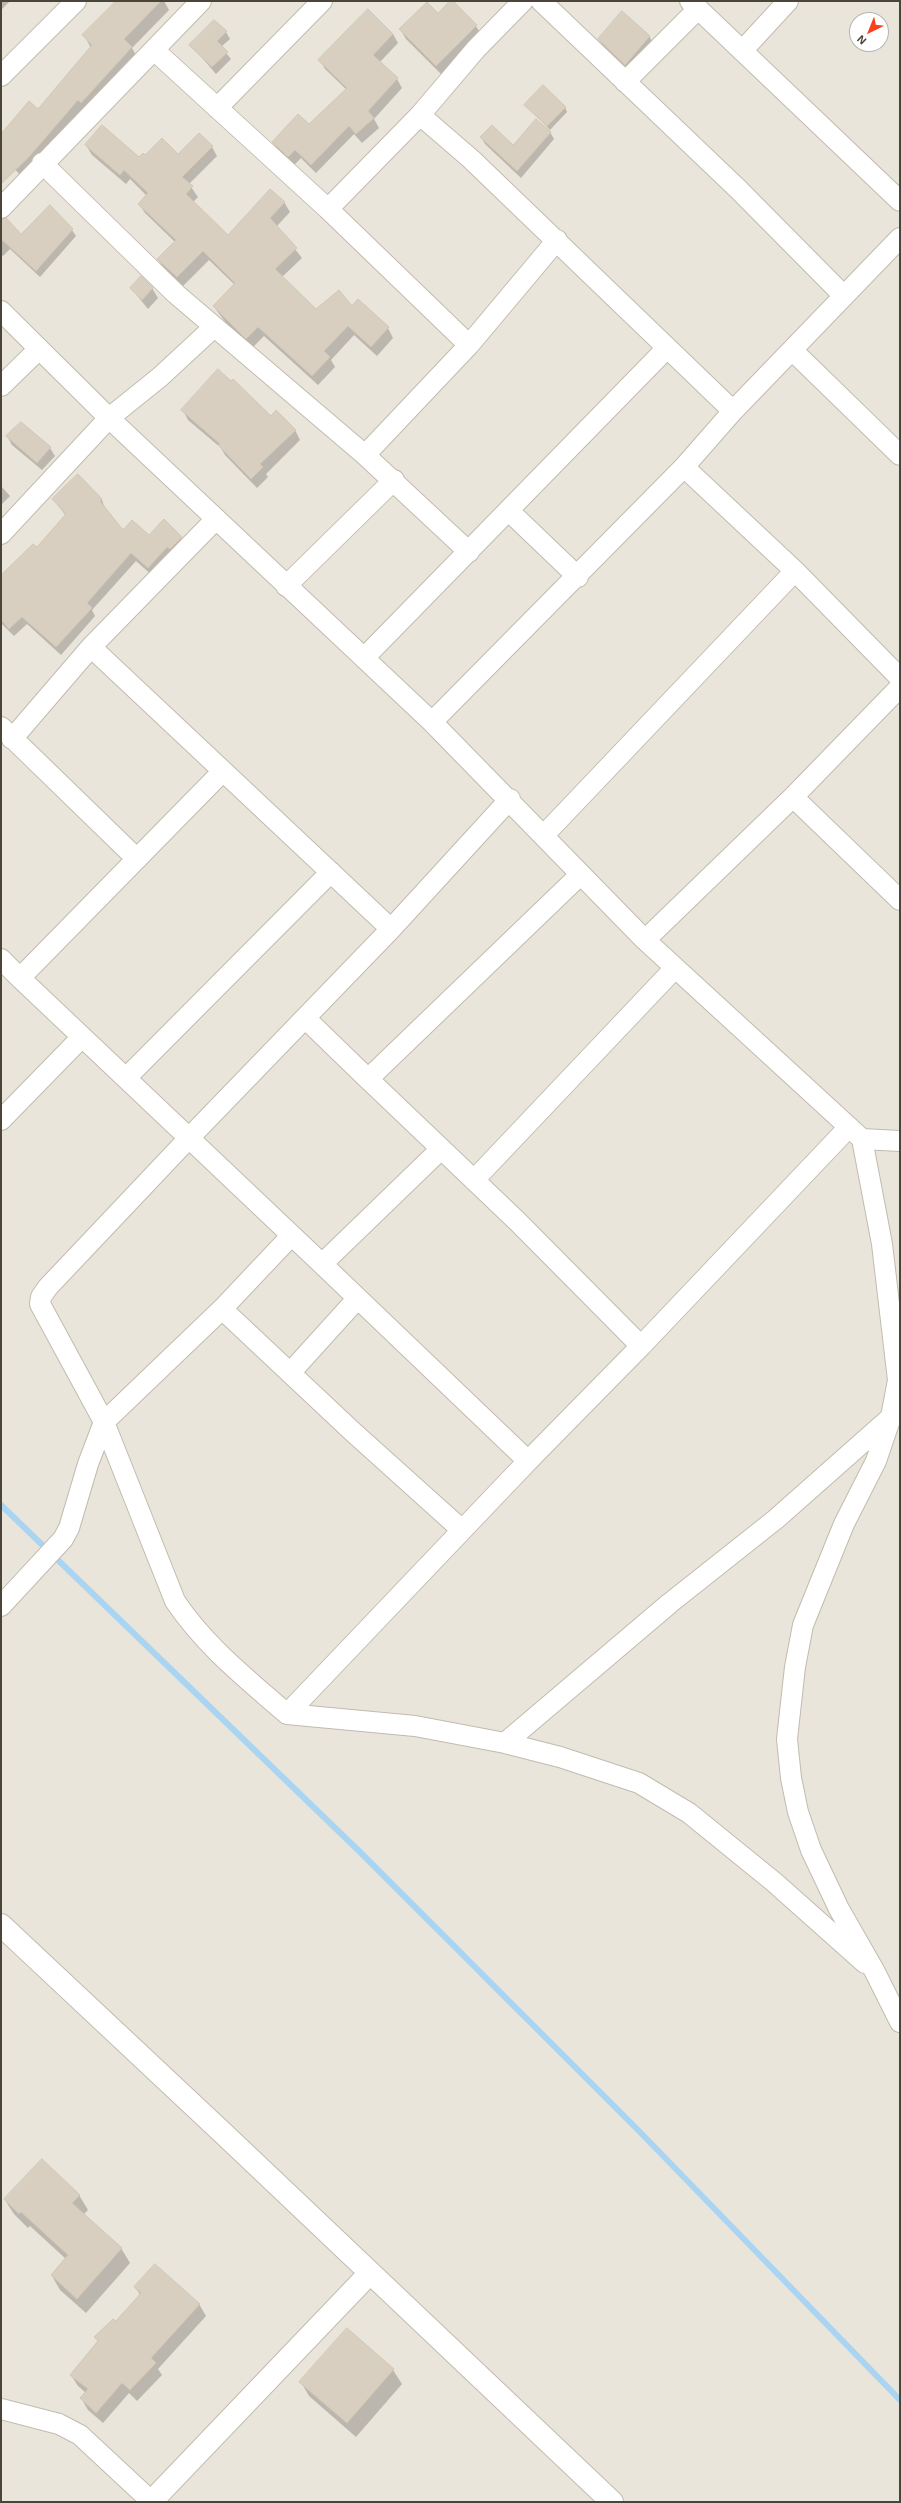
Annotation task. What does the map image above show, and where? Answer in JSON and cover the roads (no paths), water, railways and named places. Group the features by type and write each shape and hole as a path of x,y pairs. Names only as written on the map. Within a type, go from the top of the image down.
{"street":[{"path":"1,76 76,1"},
{"path":"1,208 42,163 201,1"},
{"path":"217,108 322,1"},
{"path":"328,209 420,115 476,49 523,1"},
{"path":"541,1 738,189 844,296"},
{"path":"742,51 788,1"},
{"path":"625,82 694,5 900,200"},
{"path":"154,50 328,209 469,345"},
{"path":"420,115 471,159 557,240 733,411"},
{"path":"42,163 176,294 366,455 469,552"},
{"path":"432,722 578,577 684,467 733,411 900,238"},
{"path":"366,455 469,345 557,240"},
{"path":"1,311 38,350 109,418 432,722 510,799 580,875 675,968 856,1133 900,1141"},
{"path":"1,534 109,418 160,377 214,327"},
{"path":"364,658 667,348"},
{"path":"1,386 38,350"},
{"path":"792,351 900,455"},
{"path":"684,467 795,571 900,678"},
{"path":"286,586 394,480"},
{"path":"509,511 578,577"},
{"path":"137,859 7,732 216,519"},
{"path":"544,836 795,571"},
{"path":"91,647 391,929"},
{"path":"645,940 792,797 900,687"},
{"path":"20,978 223,771"},
{"path":"792,797 900,900"},
{"path":"510,799 391,929 189,1138 48,1287 41,1297 40,1304 104,1422 175,1601 191,1625 212,1647 287,1714 415,1726 505,1743 560,1757 639,1783 689,1812 774,1882 875,1972"},
{"path":"126,1078 331,872"},
{"path":"368,1079 580,875"},
{"path":"1,959 528,1461"},
{"path":"474,1180 675,968"},
{"path":"305,1018 440,1150 474,1180 641,1346"},
{"path":"1,1120 82,1037"},
{"path":"287,1714 528,1461 641,1346 856,1133"},
{"path":"856,1133 882,1244 898,1380 896,1412 876,1461 844,1524 804,1625 794,1675 787,1739 798,1812 811,1850 840,1909 875,1972 900,2022"},
{"path":"322,1264 440,1150"},
{"path":"1,1606 63,1539 68,1528 88,1464 104,1422 222,1309 291,1236"},
{"path":"290,1373 357,1299"},
{"path":"222,1309 462,1530"},
{"path":"505,1743 670,1603 776,1519 896,1412"},
{"path":"1,1926 220,2129 369,2274 612,2502"},
{"path":"1,2408 59,2424 80,2435 151,2502 369,2274"}],"waterway":[{"path":"1,1505 360,1852 639,2131 900,2400"}]}
